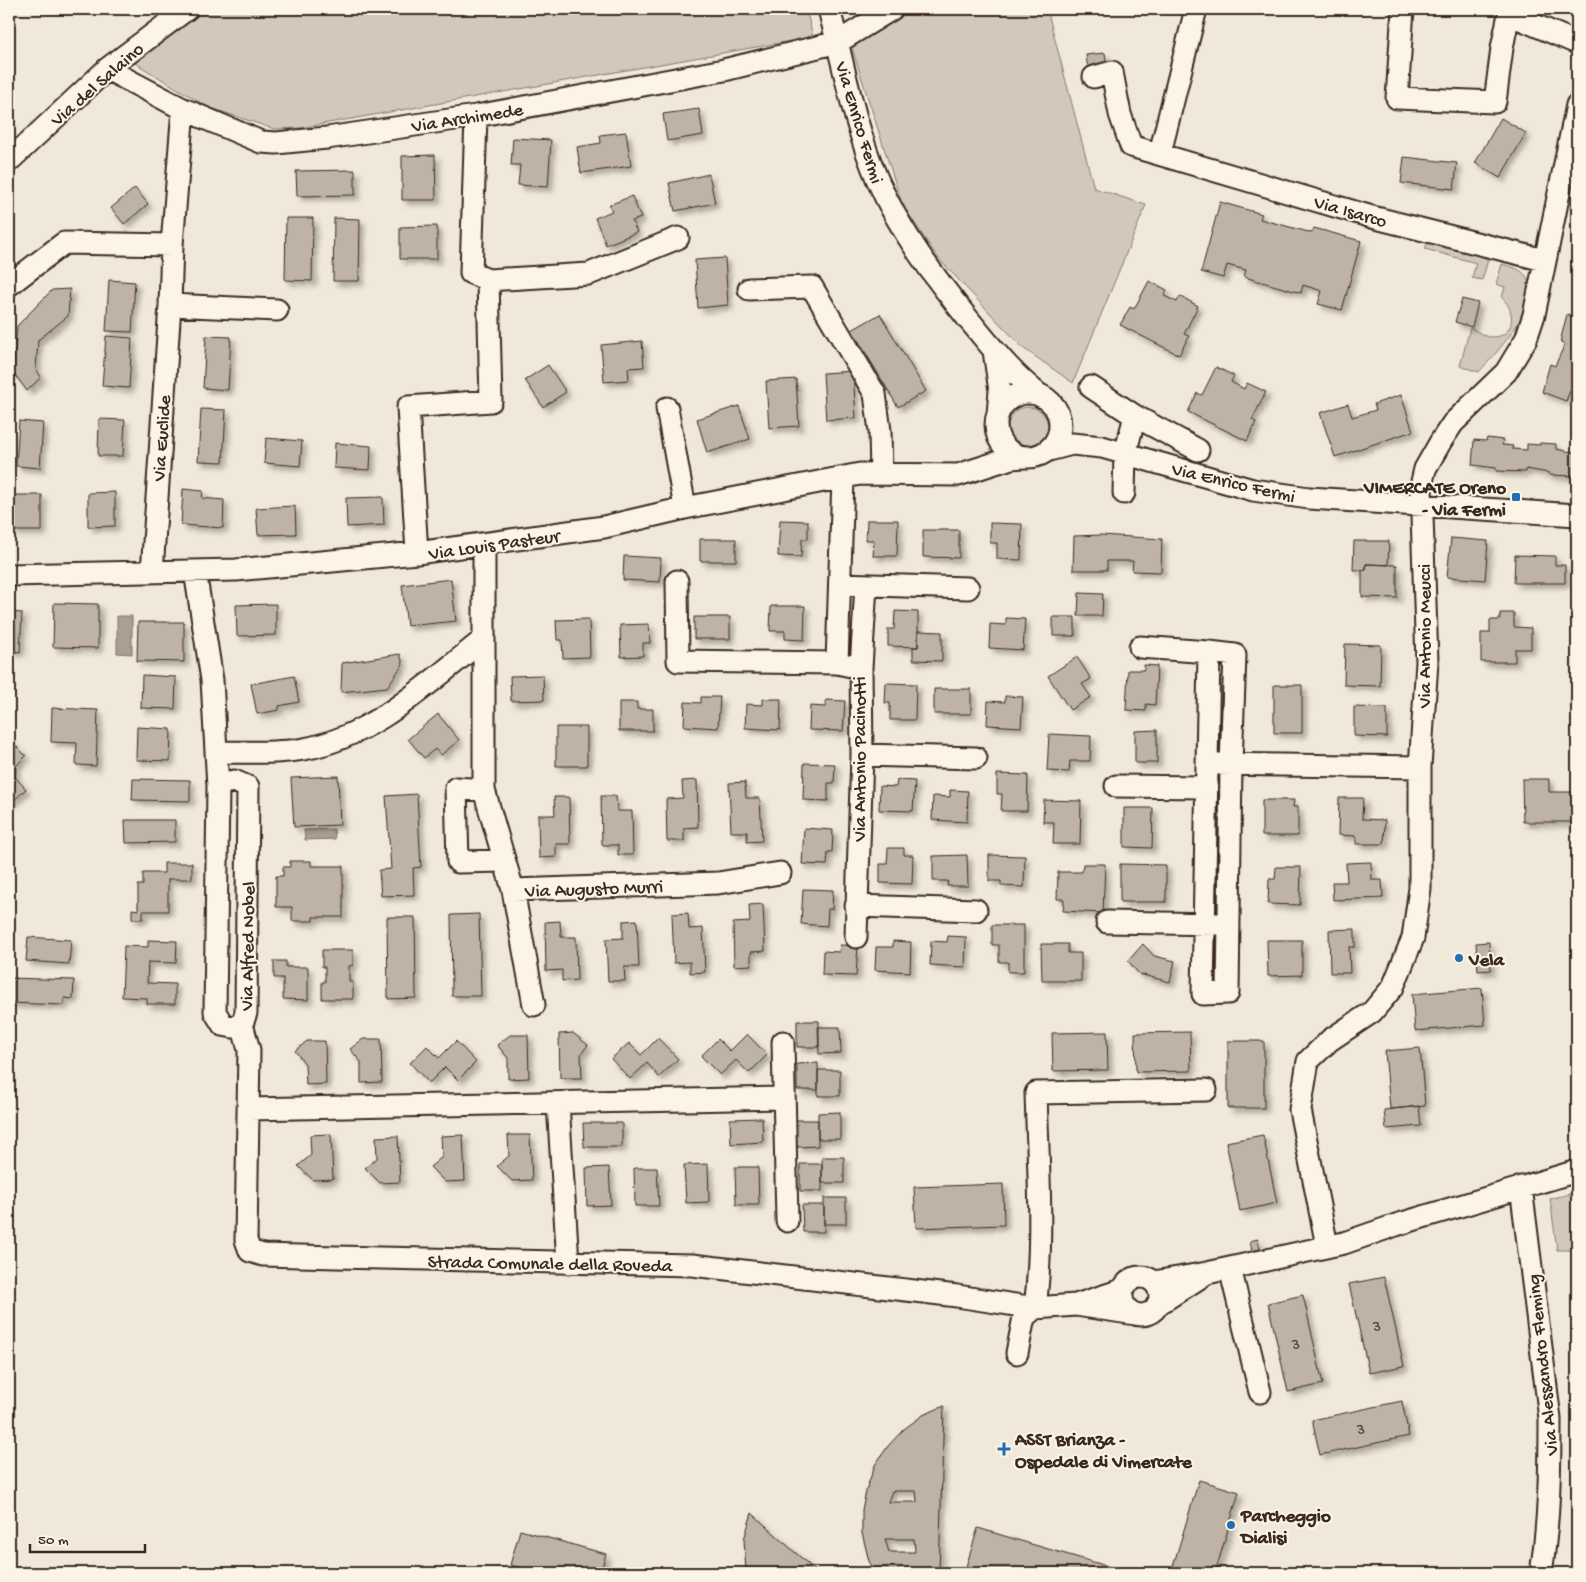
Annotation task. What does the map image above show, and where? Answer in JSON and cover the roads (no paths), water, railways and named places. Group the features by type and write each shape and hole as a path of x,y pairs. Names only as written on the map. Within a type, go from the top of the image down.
{"street":[{"name":"Via del Salaino","path":"9,160 107,70 187,9"},
{"name":"Via Enrico Fermi","path":"829,9 863,141 888,202 934,274 994,351 1023,383 1042,397"},
{"name":"Via Archimede","path":"107,70 183,109 261,142 276,143 327,138 476,116 724,70 838,42 892,9"},
{"path":"1160,153 1196,9"},
{"path":"1404,9 1397,98 1495,102 1502,48 1509,14 1577,44"},
{"name":"Via Isarco","path":"1094,77 1112,72 1120,114 1131,146 1372,217 1544,260"},
{"path":"1420,506 1425,469 1440,441 1454,423 1506,372 1526,340 1534,315 1577,105"},
{"name":"Via Euclide","path":"152,572 170,305 172,245 183,109"},
{"path":"476,116 471,273 488,280 589,274 678,238"},
{"path":"9,285 64,243 172,245"},
{"path":"417,553 408,407 491,401 488,280"},
{"path":"749,289 812,287 875,394 880,431 881,474"},
{"path":"170,305 277,310"},
{"name":"Via Enrico Fermi","path":"994,351 1000,391 998,424"},
{"path":"1090,387 1135,416 1198,450"},
{"path":"974,471 990,454 998,424 1006,402 1018,395 1030,394 1042,397 1051,403 1057,413 1059,433 1049,450 1038,456 1025,457 1008,450 998,424"},
{"path":"666,408 685,508"},
{"name":"Via Enrico Fermi","path":"1057,413 1074,430 1102,447"},
{"path":"1124,493 1125,454 1135,416"},
{"name":"Via Enrico Fermi","path":"1049,450 1072,444 1102,447 1270,492 1309,498 1577,514"},
{"name":"Via Louis Pasteur","path":"9,575 236,570 417,553 604,527 685,508 843,478 881,474 958,475 1011,458 1025,457"},
{"name":"Via Antonio Pacinotti","path":"843,478 837,663 861,668 862,755 856,938"},
{"name":"Via Antonio Meucci","path":"1327,1246 1300,1110 1308,1061 1330,1040 1372,1012 1393,988 1413,938 1420,888 1420,767 1427,662 1420,506"},
{"name":"Via Augusto Murri","path":"484,545 484,790 512,890 718,883 780,873"},
{"name":"Via Alfred Nobel","path":"195,571 212,680 218,787 215,1012 223,1025 233,1027 242,1024 246,1013 248,752"},
{"path":"677,581 678,661 837,663"},
{"path":"840,584 968,588"},
{"path":"861,668 866,585"},
{"path":"216,752 304,749 368,728 484,638"},
{"path":"1140,647 1209,652 1235,655 1231,764 1228,993 1203,994 1205,787 1209,652"},
{"path":"862,755 976,758"},
{"path":"1206,764 1420,767"},
{"path":"218,787 224,782 234,782 248,787"},
{"path":"1116,786 1205,787"},
{"path":"484,790 456,788 458,862 504,861"},
{"path":"512,890 534,1005"},
{"path":"856,906 976,910"},
{"path":"1107,922 1229,924"},
{"name":"Strada Comunale della Roveda","path":"242,1024 249,1050 246,1240 250,1251 263,1255 692,1265 957,1296 1036,1308 1076,1306 1136,1314 1148,1313 1157,1305 1207,1273"},
{"path":"783,1042 787,1220"},
{"path":"1017,1353 1024,1317 1036,1308 1039,1240 1036,1093 1206,1090"},
{"path":"249,1109 784,1098"},
{"path":"558,1102 568,1263"},
{"path":"1327,1246 1577,1171"},
{"name":"Via Alessandro Fleming","path":"1521,1187 1550,1419 1551,1458 1548,1533 1541,1573"},
{"name":"Strada Comunale della Roveda","path":"1076,1306 1122,1290 1126,1284 1136,1277 1149,1278 1154,1282 1207,1273 1327,1246"},
{"path":"1230,1268 1260,1392"},
{"path":"1154,1282 1160,1294 1157,1305"},
{"path":"1122,1290 1123,1303 1126,1308 1136,1314"}],"place":[{"name":"VIMERCATE Oreno - Via Fermi","path":"1516,497"},
{"name":"Vela","path":"1459,958"},
{"name":"ASST Brianza - Ospedale di Vimercate","path":"1004,1449"},
{"name":"Parcheggio Dialisi","path":"1231,1525"}]}
